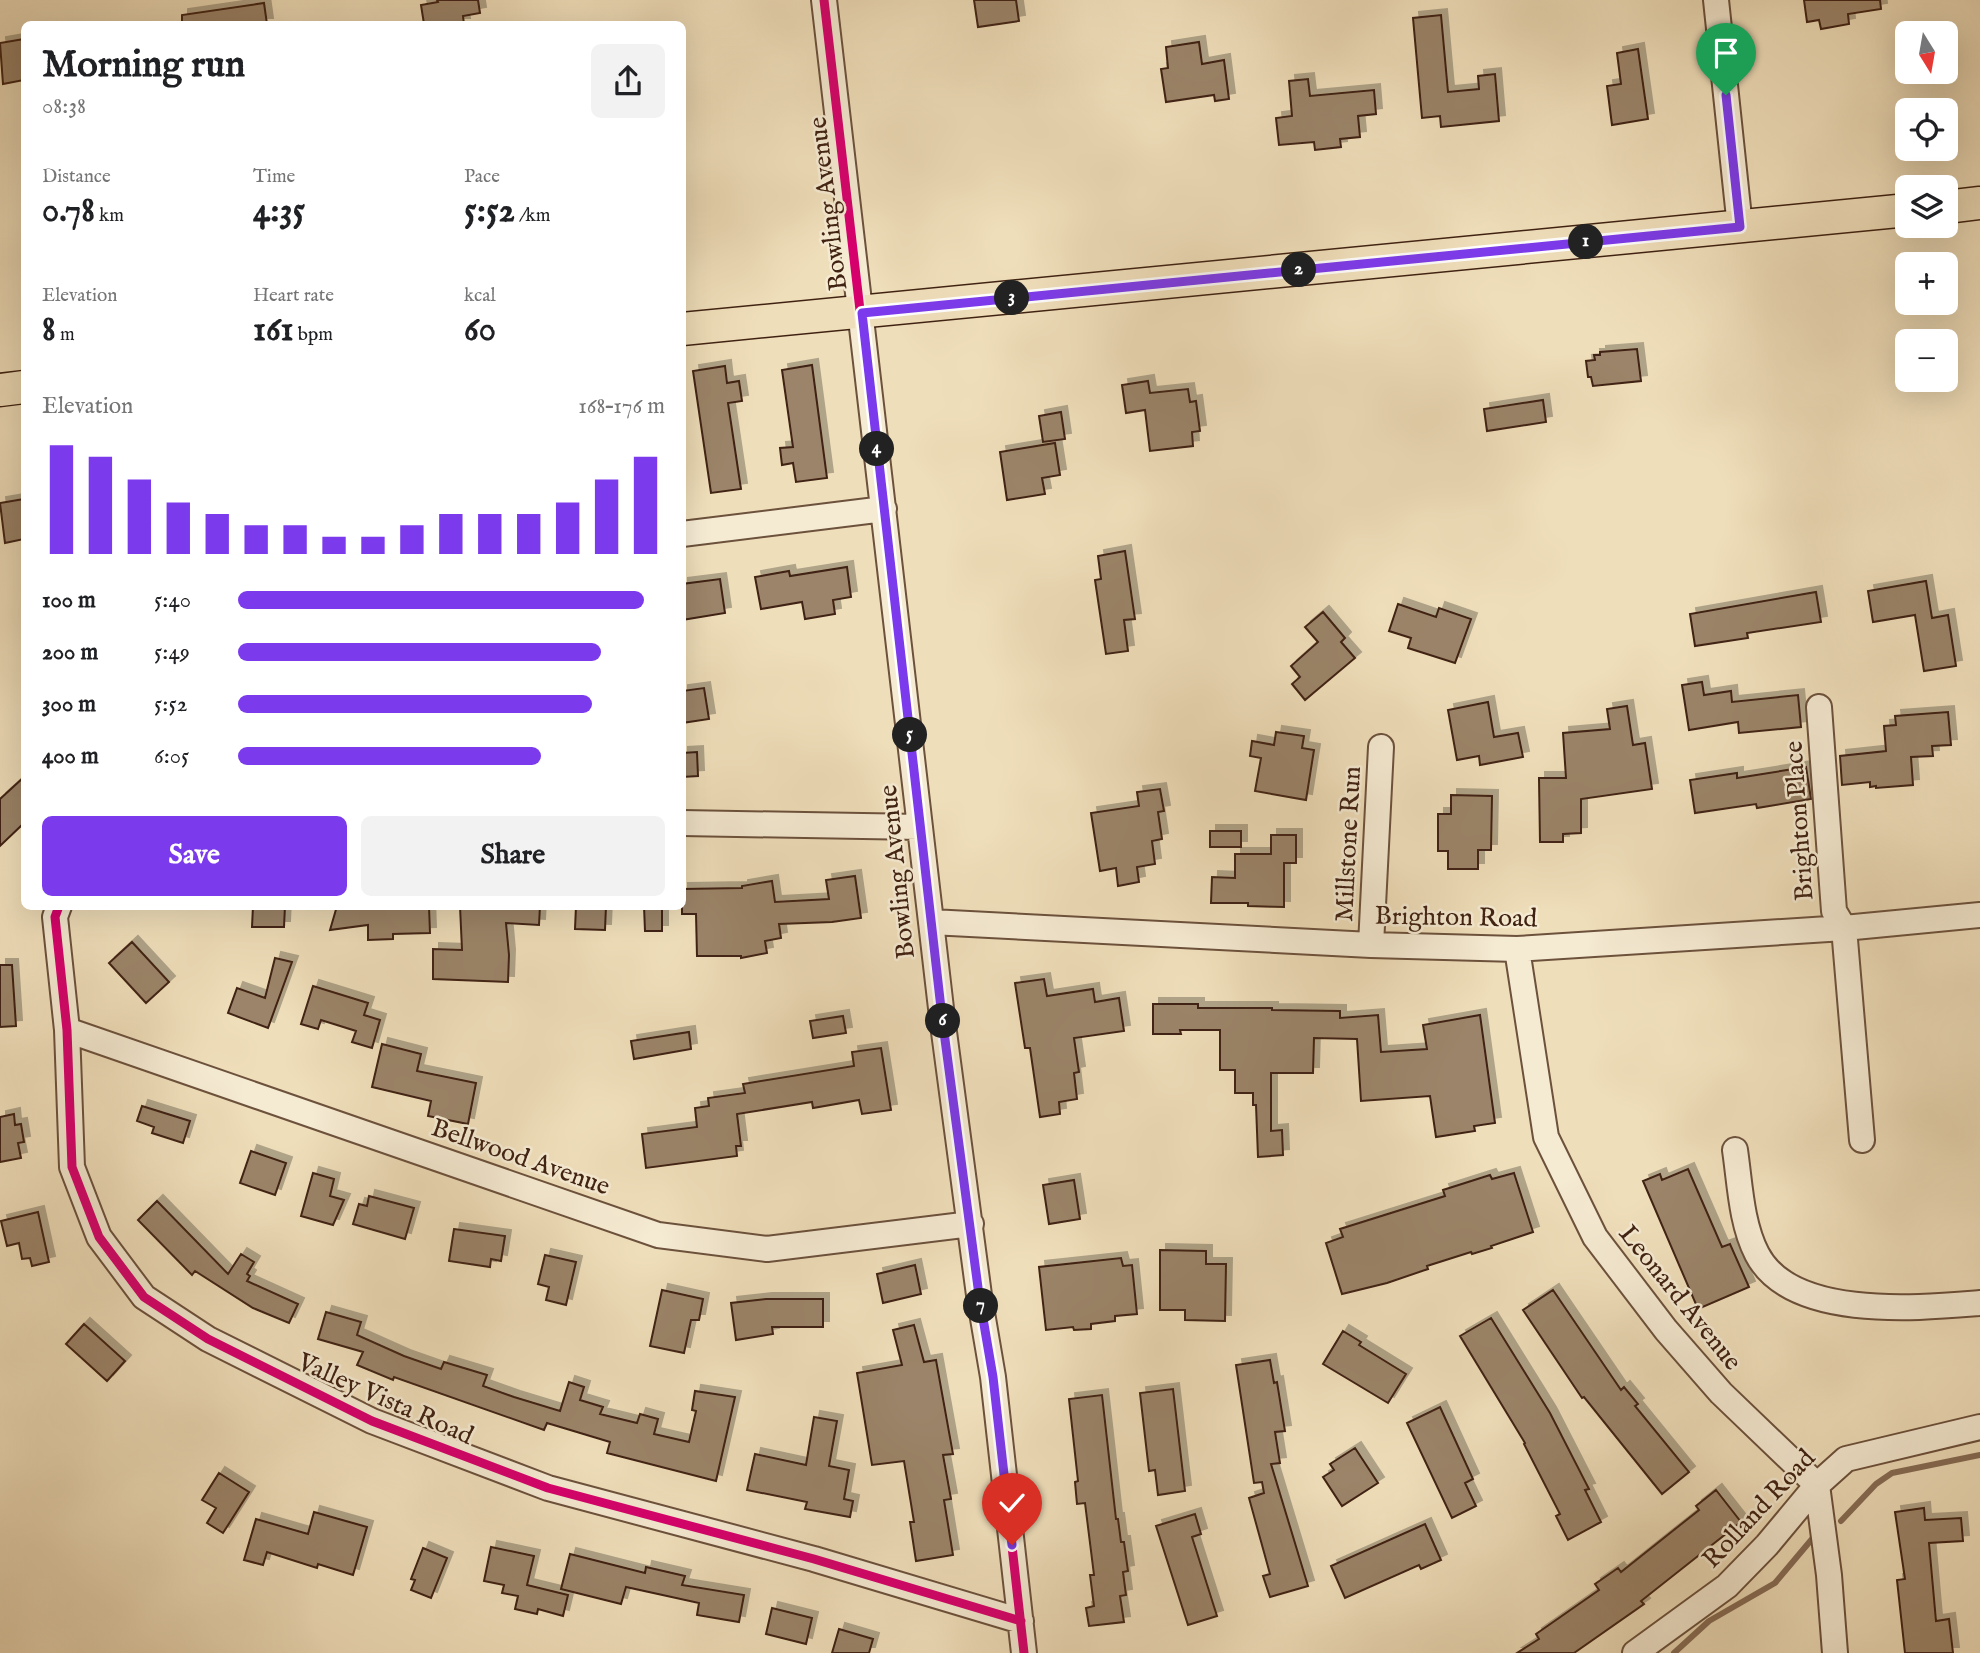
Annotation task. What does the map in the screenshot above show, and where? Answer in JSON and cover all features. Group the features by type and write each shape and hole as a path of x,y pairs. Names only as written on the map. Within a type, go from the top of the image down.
{"main road":[{"path":"1958,206 1980,203"},
{"path":"686,329 1895,211"},
{"path":"0,390 21,387"}],"street":[{"name":"Bowling Avenue","path":"824,0 931,922 979,1295 993,1377 1024,1653"},
{"path":"1716,0 1740,227"},
{"path":"686,534 884,509"},
{"name":"Brighton Place","path":"1819,707 1834,911 1844,928 1862,1140"},
{"name":"Millstone Run","path":"1371,945 1381,747"},
{"path":"686,823 920,827"},
{"name":"Valley Vista Road","path":"58,910 55,917 67,1030 72,1167 99,1237 144,1297 208,1339 372,1421 548,1488 814,1559 1021,1621"},
{"name":"Brighton Road","path":"931,922 1371,945 1517,949 1844,928 1980,915"},
{"name":"Leonard Avenue","path":"1517,949 1546,1137 1595,1237 1666,1331 1721,1393 1818,1485"},
{"name":"Bellwood Avenue","path":"67,1030 658,1235 767,1249 971,1224"},
{"path":"1735,1150 1747,1231 1758,1257 1794,1291 1843,1305 1940,1306 1980,1303"},
{"name":"Rolland Road","path":"1635,1653 1727,1586 1767,1545 1818,1485 1846,1459 1980,1427"},
{"path":"1818,1485 1835,1653"}],"building":[{"path":"437,0 478,0 480,13 463,16 464,21 424,21 421,5 438,2"},
{"path":"974,0 1016,0 1019,21 978,27"},
{"path":"1804,0 1880,0 1881,9 1848,14 1849,24 1821,29 1819,20 1807,22"},
{"path":"264,3 267,21 182,21 182,15"},
{"path":"1441,15 1448,92 1479,89 1478,76 1495,74 1499,121 1441,127 1440,116 1422,118 1413,18"},
{"path":"21,40 21,81 3,84 0,43"},
{"path":"1199,42 1202,64 1224,60 1229,99 1215,101 1214,95 1166,102 1161,69 1168,68 1166,47"},
{"path":"1638,49 1648,119 1612,125 1607,86 1621,84 1617,53"},
{"path":"1308,79 1310,96 1374,90 1376,114 1358,116 1360,137 1340,139 1341,147 1315,150 1314,142 1279,145 1276,118 1292,116 1289,81"},
{"path":"1637,349 1641,381 1593,386 1591,377 1588,377 1586,361 1595,360 1594,355 1600,355 1600,352"},
{"path":"812,365 827,478 796,482 793,463 782,465 780,448 793,447 782,370"},
{"path":"725,366 727,383 739,381 742,401 728,403 741,489 711,493 693,371"},
{"path":"1148,381 1150,393 1188,389 1190,402 1196,401 1200,431 1192,432 1193,446 1150,451 1145,410 1126,413 1122,385"},
{"path":"1543,400 1546,422 1487,431 1484,409"},
{"path":"1061,412 1065,439 1043,442 1039,416"},
{"path":"1055,443 1060,475 1042,478 1045,494 1007,500 1000,452"},
{"path":"21,500 21,540 5,543 0,503"},
{"path":"1125,551 1135,619 1124,620 1128,651 1106,654 1095,580 1101,579 1098,556"},
{"path":"847,567 851,597 833,600 835,614 805,619 802,602 761,609 755,577 789,571 790,576"},
{"path":"720,579 725,613 686,619 686,583"},
{"path":"1926,581 1932,618 1948,615 1956,666 1924,671 1915,615 1873,622 1868,591"},
{"path":"1816,592 1821,622 1747,633 1748,638 1695,646 1690,614"},
{"path":"1398,604 1436,617 1439,608 1471,619 1455,663 1408,648 1411,638 1389,631"},
{"path":"1323,612 1345,638 1341,642 1355,658 1305,700 1292,684 1300,677 1291,666 1318,642 1305,627"},
{"path":"1702,682 1704,695 1731,691 1732,702 1798,695 1801,727 1739,733 1738,722 1689,730 1682,685"},
{"path":"704,688 709,719 686,722 686,690"},
{"path":"1488,702 1494,737 1518,733 1523,757 1480,765 1479,756 1457,760 1448,710"},
{"path":"1627,706 1633,745 1645,743 1652,789 1581,799 1581,833 1563,834 1563,842 1540,842 1539,778 1566,778 1563,733 1610,729 1607,709"},
{"path":"1948,712 1951,745 1932,746 1933,756 1911,757 1913,785 1876,788 1870,787 1870,782 1842,785 1840,756 1886,751 1884,726 1896,725 1895,716"},
{"path":"1276,732 1304,736 1302,748 1314,750 1306,800 1255,791 1261,758 1250,756 1252,741 1274,745"},
{"path":"697,752 698,776 686,777 686,753"},
{"path":"1806,767 1811,799 1757,808 1756,804 1695,813 1690,780 1737,773 1737,778"},
{"path":"21,780 21,826 0,846 0,799"},
{"path":"1160,789 1164,811 1158,812 1162,839 1152,841 1155,864 1137,867 1139,882 1118,886 1116,868 1100,871 1091,813 1139,806 1137,792"},
{"path":"1451,795 1492,796 1491,850 1478,850 1478,869 1448,869 1448,851 1438,851 1438,814 1451,814"},
{"path":"1210,831 1241,831 1241,847 1210,847"},
{"path":"1271,835 1296,835 1296,863 1284,863 1284,907 1211,903 1212,877 1235,878 1235,854 1271,854"},
{"path":"855,876 861,918 779,924 781,938 765,941 767,953 741,958 697,956 696,914 682,914 682,910 686,910 686,889 742,888 772,881 775,902 829,899 826,880"},
{"path":"253,910 285,910 284,927 252,927"},
{"path":"336,910 429,910 430,933 393,934 393,939 368,940 368,925 330,930"},
{"path":"460,910 540,910 539,925 506,923 508,982 433,979 433,949 462,950"},
{"path":"576,910 606,910 605,930 575,929"},
{"path":"644,910 662,910 662,931 645,931"},
{"path":"132,942 169,982 146,1003 109,963"},
{"path":"275,958 292,962 268,1028 228,1013 237,988 265,998"},
{"path":"0,965 12,965 16,1026 0,1027"},
{"path":"1044,979 1047,996 1093,989 1095,1002 1119,998 1124,1031 1074,1038 1079,1072 1074,1073 1077,1099 1059,1102 1060,1114 1040,1117 1030,1048 1025,1048 1015,983"},
{"path":"313,986 368,1003 364,1015 380,1020 372,1048 352,1042 356,1031 321,1020 318,1029 301,1024"},
{"path":"1153,1004 1198,1004 1198,1008 1340,1011 1340,1018 1378,1015 1381,1052 1427,1049 1423,1025 1480,1015 1495,1123 1474,1126 1475,1131 1436,1137 1430,1096 1361,1101 1357,1039 1314,1038 1313,1073 1271,1073 1271,1131 1282,1130 1283,1155 1258,1157 1253,1093 1235,1093 1235,1070 1220,1070 1220,1030 1180,1030 1181,1034 1153,1034"},
{"path":"843,1016 846,1033 813,1038 810,1021"},
{"path":"689,1032 691,1049 634,1059 631,1041"},
{"path":"382,1044 421,1054 417,1071 476,1083 468,1124 428,1116 431,1101 372,1087"},
{"path":"881,1048 891,1110 862,1114 859,1100 813,1108 812,1102 737,1114 741,1146 736,1146 737,1156 646,1168 642,1134 697,1127 695,1108 709,1106 708,1098 745,1093 743,1084 854,1066 852,1052"},
{"path":"142,1106 190,1121 183,1143 152,1133 154,1127 137,1121"},
{"path":"14,1114 15,1125 21,1124 24,1142 18,1143 21,1158 0,1162 0,1117"},
{"path":"251,1151 286,1163 275,1195 240,1183"},
{"path":"1688,1169 1722,1247 1730,1244 1749,1287 1698,1309 1643,1181 1660,1174 1662,1180"},
{"path":"313,1173 334,1179 330,1196 344,1200 333,1225 301,1216"},
{"path":"1514,1173 1533,1232 1491,1246 1492,1248 1427,1266 1428,1269 1387,1283 1342,1294 1326,1243 1343,1237 1340,1229 1445,1196 1443,1190 1490,1175 1492,1179"},
{"path":"1074,1180 1080,1219 1049,1224 1043,1185"},
{"path":"369,1196 414,1208 405,1239 353,1224 359,1204 367,1206"},
{"path":"157,1201 228,1274 241,1254 254,1262 247,1274 250,1276 247,1281 298,1304 289,1323 253,1308 195,1271 192,1275 138,1220"},
{"path":"38,1212 49,1262 32,1266 30,1258 22,1259 19,1243 7,1246 1,1221"},
{"path":"454,1229 505,1236 501,1261 491,1259 490,1267 449,1261"},
{"path":"1160,1250 1206,1251 1206,1264 1226,1264 1225,1321 1185,1320 1185,1310 1160,1310"},
{"path":"545,1255 576,1262 566,1305 546,1300 549,1287 538,1284"},
{"path":"1121,1258 1123,1266 1132,1265 1137,1314 1115,1316 1115,1321 1091,1324 1091,1329 1074,1330 1073,1327 1046,1330 1039,1267"},
{"path":"915,1265 921,1294 883,1303 877,1274"},
{"path":"662,1290 703,1299 699,1320 691,1320 684,1353 650,1346"},
{"path":"1553,1290 1621,1390 1624,1387 1638,1404 1635,1406 1689,1472 1662,1494 1584,1397 1582,1398 1523,1310"},
{"path":"766,1299 823,1299 823,1327 772,1327 773,1334 736,1340 731,1303"},
{"path":"326,1312 361,1322 357,1335 404,1356 441,1369 444,1362 487,1375 483,1386 560,1411 569,1382 584,1387 580,1400 603,1407 600,1414 637,1423 640,1414 658,1419 654,1434 689,1442 696,1411 692,1410 695,1391 735,1397 716,1481 607,1453 610,1442 547,1423 544,1430 394,1377 393,1380 357,1365 363,1352 318,1339"},
{"path":"1491,1318 1550,1413 1589,1489 1585,1490 1601,1522 1568,1540 1556,1516 1560,1514 1525,1443 1460,1336"},
{"path":"84,1324 125,1361 107,1381 66,1344"},
{"path":"914,1325 924,1362 936,1360 953,1454 943,1455 951,1499 944,1500 953,1555 916,1561 910,1522 914,1522 904,1461 872,1465 857,1373 902,1365 893,1330"},
{"path":"1343,1331 1361,1342 1359,1345 1406,1374 1388,1403 1323,1364"},
{"path":"1270,1360 1274,1383 1277,1382 1285,1431 1275,1432 1280,1463 1271,1464 1308,1586 1270,1597 1263,1576 1270,1574 1249,1498 1264,1493 1262,1482 1254,1483 1236,1365"},
{"path":"1173,1389 1185,1491 1158,1495 1155,1470 1149,1471 1140,1393"},
{"path":"1102,1395 1116,1519 1121,1542 1124,1542 1128,1571 1123,1572 1126,1595 1120,1596 1124,1622 1089,1626 1086,1608 1094,1606 1090,1575 1094,1575 1085,1503 1077,1504 1075,1482 1078,1481 1069,1399"},
{"path":"1440,1407 1473,1479 1465,1483 1476,1506 1452,1518 1407,1423"},
{"path":"814,1417 837,1421 829,1466 849,1470 844,1499 853,1501 850,1517 805,1509 807,1502 747,1490 755,1454 806,1465"},
{"path":"1355,1448 1378,1483 1342,1506 1323,1477 1334,1470 1330,1464"},
{"path":"219,1473 249,1492 223,1533 207,1523 216,1508 202,1500"},
{"path":"1716,1490 1741,1522 1641,1601 1644,1604 1574,1653 1517,1653 1539,1639 1536,1634 1599,1590 1595,1584 1618,1568 1621,1572 1699,1510 1696,1506"},
{"path":"1924,1508 1925,1520 1961,1518 1963,1541 1929,1543 1936,1621 1949,1619 1953,1653 1905,1653 1897,1580 1905,1579 1895,1512"},
{"path":"314,1512 367,1527 353,1575 318,1564 317,1568 267,1552 263,1565 244,1560 256,1519 308,1534"},
{"path":"1195,1514 1201,1534 1192,1537 1217,1616 1188,1625 1156,1526"},
{"path":"1425,1524 1441,1560 1421,1569 1419,1565 1345,1598 1331,1566"},
{"path":"491,1547 534,1556 527,1585 568,1595 563,1616 538,1609 537,1614 515,1609 518,1596 502,1593 504,1585 484,1581"},
{"path":"423,1548 447,1558 431,1598 411,1590 415,1580 411,1579"},
{"path":"570,1554 645,1573 646,1567 685,1576 682,1585 744,1595 739,1622 697,1615 699,1603 626,1587 621,1604 561,1589"},
{"path":"772,1608 812,1618 806,1644 766,1634"},
{"path":"839,1629 873,1639 869,1653 832,1653"}],"waterway":[{"path":"1841,1521 1876,1484 1892,1473 1980,1455"},
{"path":"1674,1653 1709,1621 1775,1583 1812,1539"}],"cycle path":[{"path":"824,0 942,1017 979,1295 993,1377 1024,1653"},
{"path":"58,910 55,917 67,1030 72,1167 99,1237 144,1297 208,1339 372,1421 548,1488 814,1559 1021,1621"}],"route":[{"path":"1012,1545 993,1377 979,1295 942,1017 862,313 1740,227 1726,95"}]}
